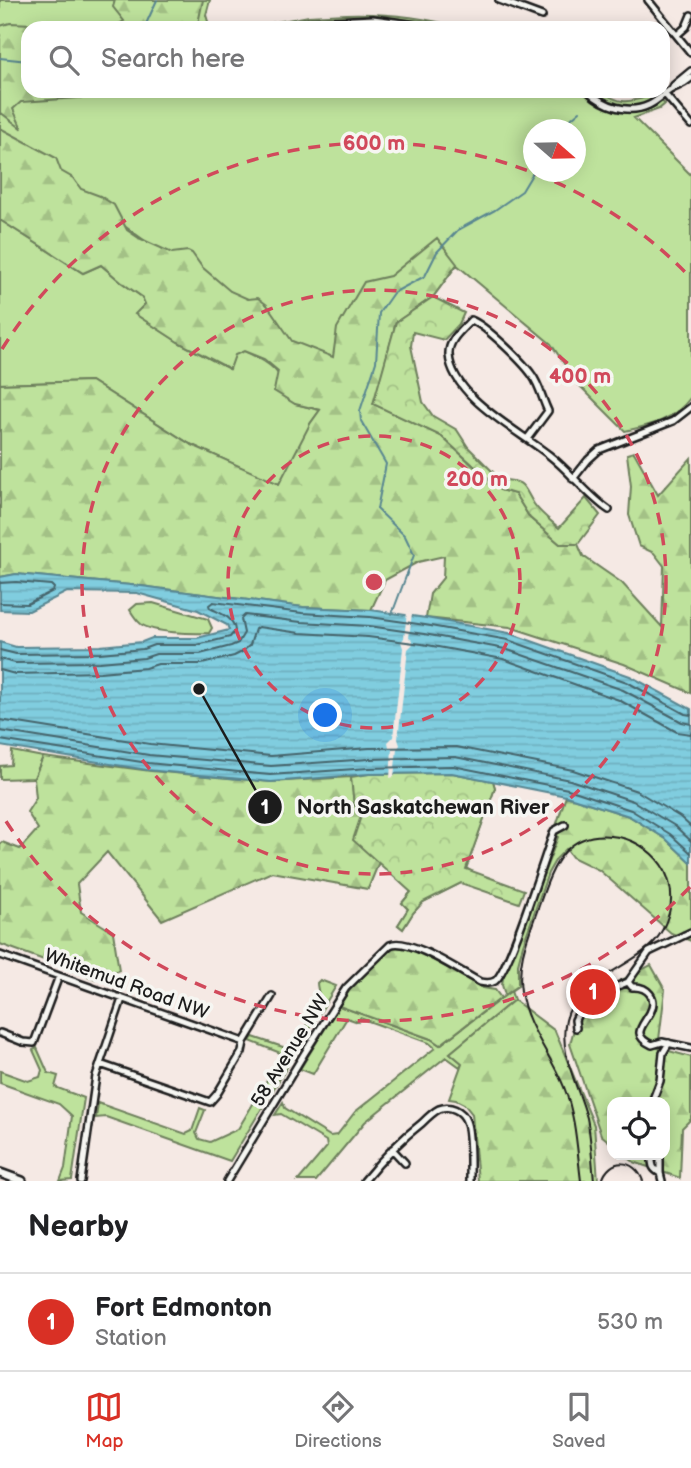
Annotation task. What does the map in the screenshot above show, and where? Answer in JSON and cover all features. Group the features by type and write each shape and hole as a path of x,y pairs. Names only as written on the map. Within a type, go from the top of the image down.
{"street":[{"path":"499,0 519,3 542,16"},
{"path":"648,0 665,21"},
{"path":"677,35 686,27 691,15"},
{"path":"333,21 388,21"},
{"path":"670,27 690,51"},
{"path":"672,89 691,71"},
{"path":"672,89 678,88 691,78"},
{"path":"596,98 623,109 638,109 658,98"},
{"path":"667,98 691,125"},
{"path":"527,439 548,411 540,388 517,358 479,323 471,320 450,343 449,355 453,373 459,383 492,414 550,456 609,510"},
{"path":"573,479 599,450 673,421 691,407"},
{"name":"58 Avenue NW","path":"227,1181 346,988 390,945 395,942 408,944 480,982 494,982 502,973 554,831 565,825"},
{"path":"576,1028 575,1020 580,1010 603,992 628,982 649,951 691,932"},
{"name":"Whitemud Road NW","path":"0,955 244,1042"},
{"path":"0,1033 23,1042 34,1042 59,976"},
{"path":"628,982 632,987 647,990 652,998 651,1010 640,1029 644,1040 652,1045 662,1042 691,1048"},
{"path":"100,1064 210,1102 242,1052 244,1042 272,996"},
{"path":"81,1181 96,1076 122,999"},
{"path":"654,1097 660,1081 663,1054 669,1043"},
{"path":"363,1181 392,1149 436,1111 446,1108 457,1110 465,1118 470,1181"},
{"path":"392,1149 405,1163"},
{"path":"660,1160 662,1181"},
{"path":"0,1173 22,1181"}],"green space":[{"path":"0,0 210,0 206,15 208,21 21,21 21,98 613,98 626,101 658,98 665,104 634,118 691,175 691,397 677,411 653,424 625,431 577,383 551,344 457,265 433,297 396,322 373,404 0,137"},
{"path":"115,0 203,0 198,21 124,21 113,7"},
{"path":"376,14 433,21 282,21 309,16"},
{"path":"21,23 21,98 78,98 21,102 13,109 22,129 0,112 0,26"},
{"path":"0,128 56,158 61,171 73,178 81,189 114,205 127,230 172,253 192,253 202,267 230,291 248,299 258,298 267,305 292,341 333,357 337,328 364,282 390,276 437,238 457,264 433,297 396,322 374,404 441,436 500,490 515,494 530,518 560,544 578,544 583,556 622,583 662,627 664,566 654,553 639,546 629,515 631,486 627,454 634,452 658,495 691,458 691,693 624,664 510,627 426,618 430,594 443,578 444,556 418,562 385,580 371,610 303,607 141,586 16,574 0,577 0,384 91,381 190,444 279,484 320,410 295,404 274,391 278,371 264,359 244,351 235,355 230,369 178,342 135,314 145,304 142,297 101,265 83,273 0,220"},
{"path":"0,220 83,273 101,265 142,297 145,304 136,314 178,342 229,369 235,354 244,351 255,356 276,372 295,404 320,410 310,424 305,443 279,485 190,444 91,381 0,384"},
{"path":"433,297 464,313 459,324 444,340 413,332 411,346 423,402 433,416 457,430 468,447 501,480 515,481 522,485 536,507 559,528 586,498 600,515 578,544 560,544 530,518 515,494 501,490 441,436 373,404 396,322"},
{"path":"153,603 208,619 212,628 209,633 193,633 147,627 138,621 130,610 137,604"},
{"path":"12,751 43,757 34,778 0,779 0,766 11,765"},
{"path":"43,757 151,771 271,782 351,777 354,805 378,830 493,781 495,788 466,868 471,871 471,886 461,883 423,902 403,929 398,925 408,909 402,903 411,892 379,862 368,889 272,872 162,920 107,852 77,884 81,912 113,932 119,970 96,979 0,944 0,844 2,842 20,849 38,829 27,812 36,798 34,778"},
{"path":"452,773 493,781 495,788 466,869 524,890 519,903 461,883 423,902 403,929 398,925 408,909 402,903 411,892 353,840 362,813 354,805 351,777 369,774"},
{"path":"566,796 629,816 666,839 691,863 691,941 671,933 599,870 572,857 566,849 548,873 523,945 518,964 518,986 505,995 503,978 558,837 555,829"},
{"path":"394,947 417,951 483,988 495,990 501,998 440,1045 431,1039 339,1006 350,989"},
{"path":"651,965 665,990 658,1048 691,1057 691,1119 682,1128 680,1178 631,1160 670,1160 670,1097 607,1097 607,1140 601,1135 570,1044 579,1016 602,990"},
{"path":"320,980 336,986 230,1161 106,1117 96,1118 98,1103 186,1134 192,1131 200,1108 205,1110 196,1133 199,1139 210,1142 238,1129 283,1054 250,1041 253,1037 286,1048 306,1026 318,1006 317,983"},
{"path":"511,991 514,1000 450,1053 462,1063 460,1067 446,1057 365,1122 316,1181 298,1181 327,1147 326,1141 281,1114 275,1115 283,1102 285,1108 330,1136 337,1135 355,1112 435,1048 429,1043 360,1018 358,1022 347,1018 313,1074 300,1069 339,1006 431,1039 440,1045"},
{"path":"514,1000 555,1031 594,1125 598,1181 478,1181 472,1114 464,1104 449,1099 462,1063 450,1053"},
{"path":"37,1048 48,1073 58,1076 55,1087 84,1098 72,1180 60,1181 65,1168 72,1116 59,1104 0,1083 0,1071 28,1081 40,1077 42,1070 33,1050"}],"water":[{"path":"16,574 141,586 303,607 371,610 426,618 509,633 630,676 691,709 691,863 666,839 629,816 566,796 452,773 369,774 271,782 147,770 0,746 0,642 16,647 100,646 142,642 152,638 197,638 229,630 227,625 198,610 137,593 67,592 29,611 0,610 0,577"}],"pier":[{"path":"407,612 412,613 409,638 413,644 408,649 398,739 400,745 397,749 394,777 390,778 392,749 388,742 393,737 403,648 401,642 404,638"}],"waterway":[{"path":"147,21 157,0"},
{"path":"0,58 21,60"},
{"path":"571,119 580,111"},
{"path":"392,614 414,555 405,536 377,509 386,464 361,421 360,411 376,362 379,313 393,293 425,276 437,252 458,230 495,210 522,191 527,182"}],"tram line":[{"path":"602,1181 610,1168 622,1163 634,1168 643,1181"}],"railway":[{"path":"581,1181 576,1134 568,1098 559,1075 528,1017 521,991 520,971 526,942 554,868 572,845 584,838 600,835 626,839 651,854 665,871 671,897 667,920 655,941 580,995 566,1020 564,1032 567,1057 587,1118 594,1181"}],"place":[{"name":"North Saskatchewan River","path":"199,689"},
{"name":"Fort Edmonton","path":"593,992"}]}
